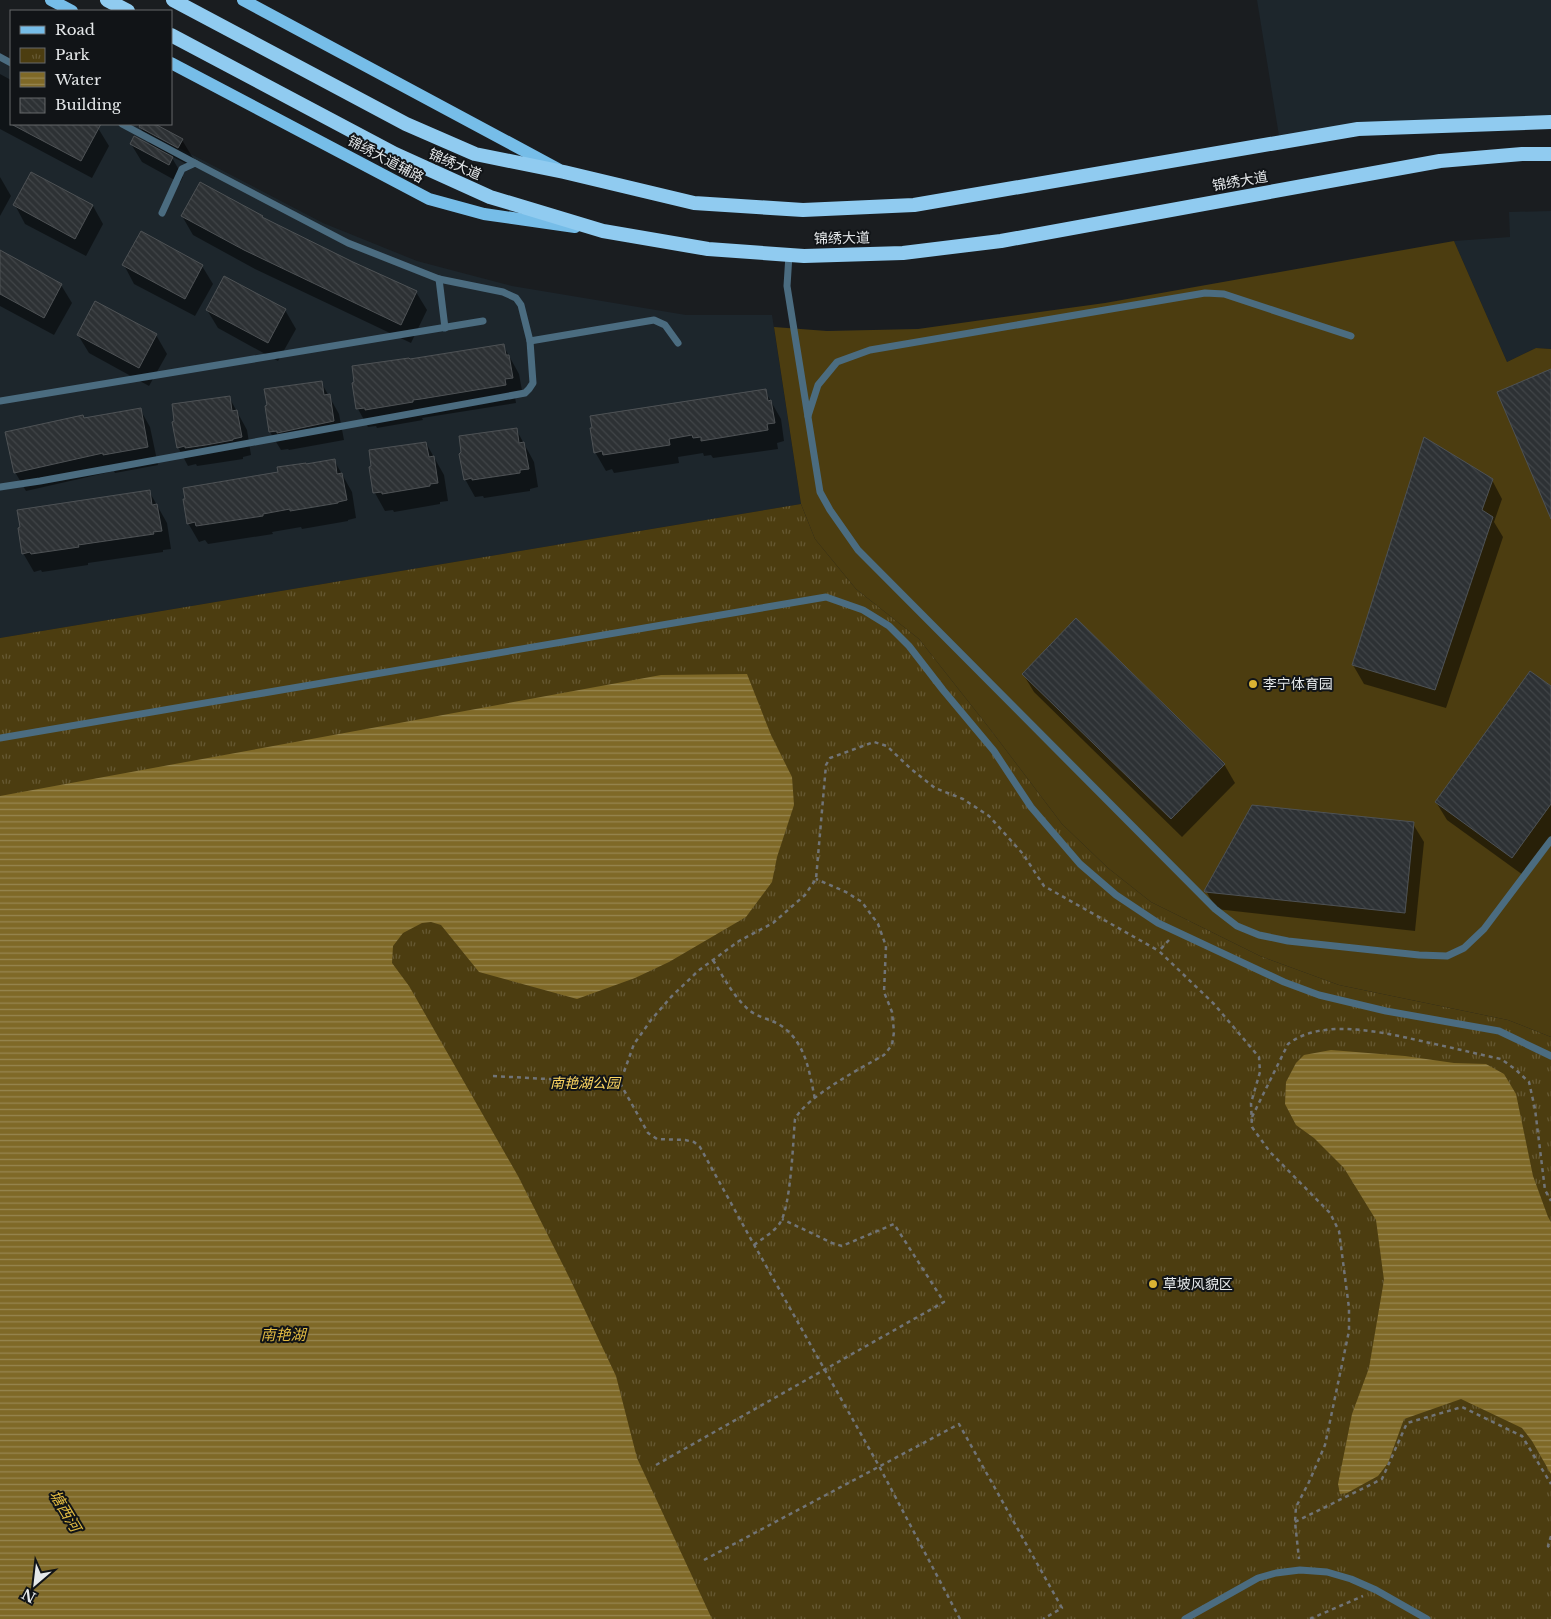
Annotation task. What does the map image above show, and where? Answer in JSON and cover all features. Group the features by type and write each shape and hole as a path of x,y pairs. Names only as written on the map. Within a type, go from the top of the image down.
{"highway":[{"path":"107,0 126,10"},
{"name":"锦绣大道","path":"173,0 406,124 475,154 564,172 694,203 803,210 905,206 1358,129 1551,122"},
{"name":"锦绣大道","path":"172,36 395,154 490,198 603,231 708,249 804,256 903,253 1001,241 1440,161 1522,154 1551,154"}],"main road":[{"path":"51,0 70,10"},
{"path":"243,0 564,172"},
{"name":"锦绣大道辅路","path":"172,64 429,199 484,214 603,231"}],"lane":[{"path":"0,487 524,393 530,390 533,383 530,342 522,305 516,298 492,289 439,279 348,243 124,125"},
{"path":"162,213 182,169 195,163"},
{"path":"788,255 788,286 820,492 830,510 858,550 1215,909 1237,926 1259,935 1288,940 1418,955 1447,956 1464,948 1484,930 1551,840"},
{"path":"439,279 445,328"},
{"path":"808,419 818,385 837,362 870,350 1205,293 1224,294 1351,336"},
{"path":"530,342 654,320 665,326 678,344"},
{"path":"0,401 483,321"},
{"path":"0,738 826,596 862,610 889,626 909,646 994,751 1031,807 1080,864 1116,895 1158,923 1284,982 1319,995 1386,1011 1499,1031 1551,1056"},
{"path":"1184,1619 1258,1578 1276,1573 1300,1570 1327,1572 1351,1579 1376,1590 1427,1619"}],"path":[{"path":"960,1619 879,1466 700,1146 685,1140 657,1139 648,1133 620,1084 634,1044 671,996 698,970 739,941 773,923 805,894 816,879 826,765 830,758 874,742 887,746 911,769 935,788 963,800 988,816 1022,854 1044,886 1159,950 1214,1004 1259,1057 1260,1072 1251,1104 1252,1127 1270,1152 1330,1214 1339,1231 1349,1308 1349,1331 1325,1445 1310,1482 1296,1507 1295,1522 1300,1570"},
{"path":"754,1245 775,1230 782,1219 788,1195 795,1119 799,1111 884,1054 892,1045 894,1032 892,1012 884,992 886,946 878,924 862,902 846,892 816,879"},
{"path":"1159,950 1177,932"},
{"path":"713,960 735,997 740,1002 751,1012 780,1025 795,1037 807,1059 815,1099"},
{"path":"1252,1119 1288,1044 1295,1039 1309,1034 1336,1029 1373,1031 1501,1059 1529,1082 1535,1109 1545,1190 1551,1201"},
{"path":"493,1076 620,1084"},
{"path":"656,1465 944,1302 894,1224 842,1246 782,1219"},
{"path":"1295,1522 1382,1480 1407,1423 1462,1407 1522,1436 1551,1484"},
{"path":"704,1560 959,1424 1062,1608 1043,1619"},
{"path":"1551,1536 1548,1546 1551,1549"},
{"path":"1310,1619 1356,1601 1376,1590"}],"shaded area":[{"path":"1257,0 1551,0 1551,122 1358,129 1280,142"},
{"path":"0,54 10,59 10,125 135,125 323,223 417,261 512,286 686,315 772,315 801,504 0,638"},
{"path":"1551,211 1551,349 1536,348 1507,362 1454,241 1510,237 1509,212"}],"green space":[{"name":"李宁体育园","path":"1454,241 1507,362 1536,348 1551,349 1551,1037 1508,1020 1339,985 1260,956 1151,902 1108,868 1062,824 919,639 856,589 815,539 801,504 774,327 827,331 918,329 1105,303"},
{"name":"南艳湖公园","path":"801,504 815,539 856,589 919,639 1062,824 1108,868 1151,902 1260,956 1339,985 1508,1020 1551,1037 1551,1619 0,1619 0,638"}],"water":[{"name":"南艳湖","path":"747,674 771,735 792,777 794,805 777,857 772,882 746,917 669,962 635,978 577,999 479,972 441,925 431,922 422,923 403,933 393,946 392,963 409,986 518,1176 571,1281 616,1376 637,1458 712,1619 0,1619 0,796 661,675"},
{"path":"1331,1050 1405,1056 1454,1063 1486,1064 1504,1074 1516,1094 1533,1176 1551,1222 1551,1474 1532,1441 1522,1428 1461,1399 1404,1419 1388,1463 1378,1476 1347,1493 1340,1494 1338,1484 1352,1414 1369,1368 1384,1280 1376,1220 1344,1168 1314,1138 1296,1125 1285,1104 1286,1082 1296,1063 1304,1055"}],"building":[{"path":"13,125 100,125 81,161"},
{"path":"140,125 157,125 183,139 178,148 139,127"},
{"path":"134,136 173,157 169,165 130,144"},
{"path":"31,172 93,205 75,239 13,205"},
{"path":"200,182 262,217 417,291 401,325 244,250 181,216"},
{"path":"141,231 203,265 185,299 122,265"},
{"path":"0,250 62,284 44,318 0,294"},
{"path":"224,276 286,309 268,343 206,310"},
{"path":"95,301 157,334 139,368 77,335"},
{"path":"504,344 506,355 509,355 513,378 505,379 506,385 365,410 365,408 356,409 352,383 354,382 352,366"},
{"path":"1551,369 1551,519 1497,392"},
{"path":"322,381 324,395 330,394 334,421 277,433 277,431 269,432 264,389"},
{"path":"766,389 768,401 771,400 775,423 767,424 768,430 701,441 701,437 693,438 692,435 669,439 670,445 603,455 602,451 594,453 590,416"},
{"path":"230,396 232,411 237,410 242,437 206,445 177,448 172,422 174,421 172,404"},
{"path":"141,408 148,447 103,455 103,453 14,473 5,432 83,415 84,418"},
{"path":"517,428 519,443 524,442 529,469 520,470 520,473 464,480 459,454 461,452 459,436"},
{"path":"1424,437 1493,479 1482,510 1493,517 1435,690 1352,665"},
{"path":"426,442 429,457 434,456 438,483 382,494 382,492 373,493 369,467 371,466 369,450"},
{"path":"335,459 337,474 342,473 347,500 263,514 263,516 196,526 195,522 187,524 183,488 278,472 277,467"},
{"path":"150,490 152,505 157,504 162,531 153,532 154,534 78,545 79,547 22,554 17,510"},
{"path":"1076,618 1225,764 1171,819 1022,674"},
{"path":"1530,671 1551,686 1551,804 1512,858 1435,802"},
{"path":"1252,805 1414,822 1405,913 1205,892"}],"place":[{"name":"李宁体育园","path":"1253,684"},
{"name":"草坡风貌区","path":"1153,1284"}],"water label":[{"name":"塘西河","path":"65,1511"}]}
